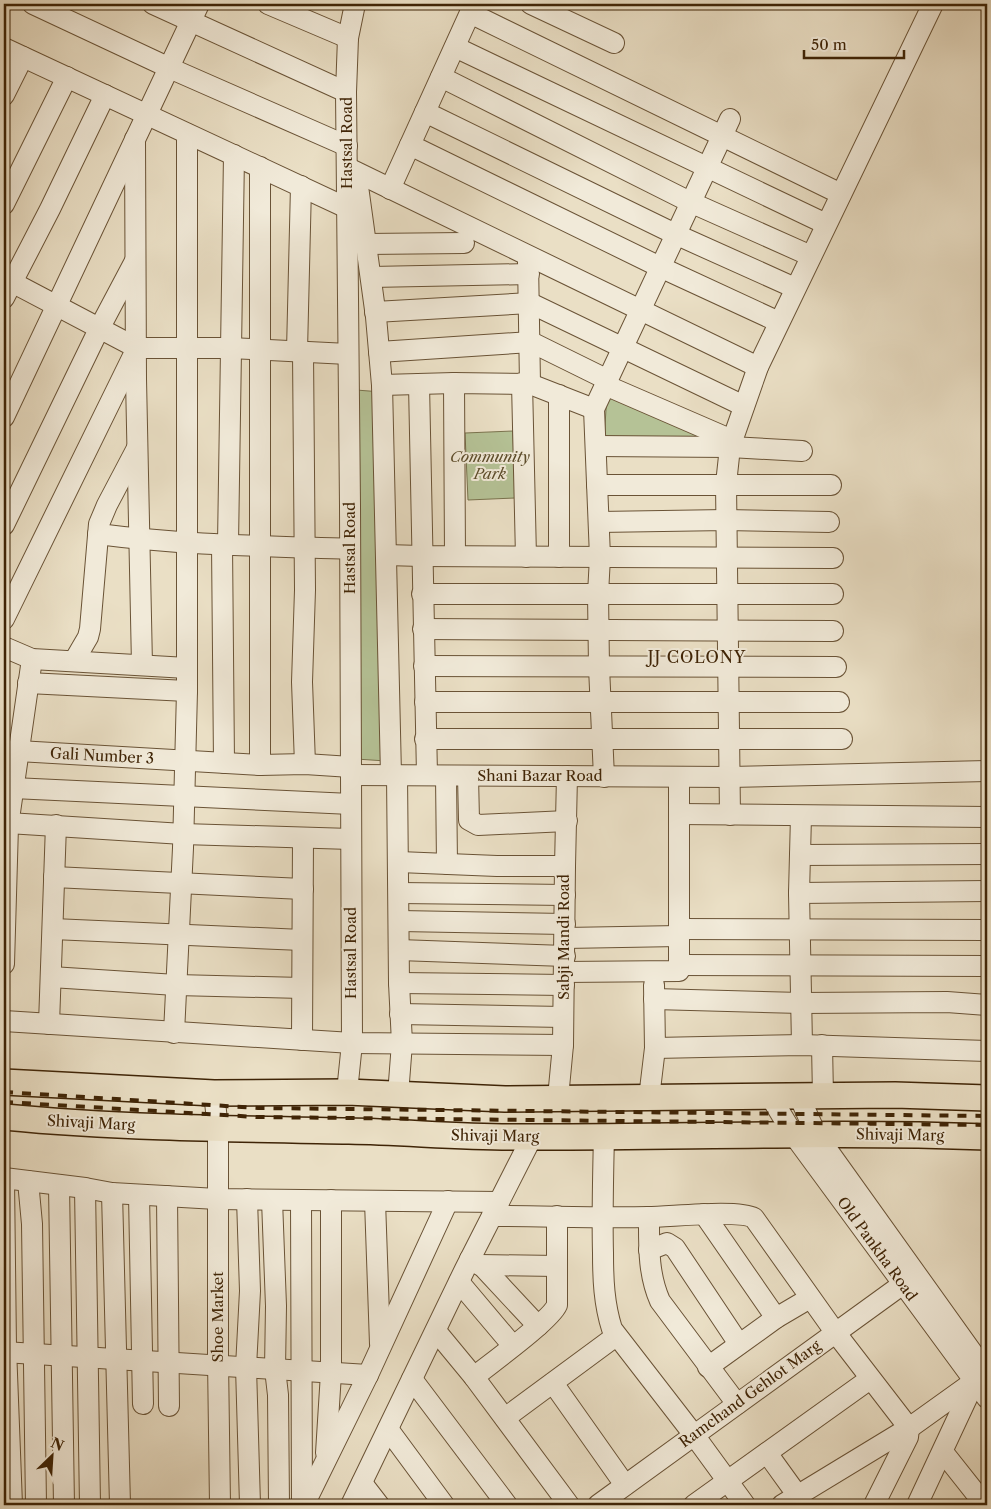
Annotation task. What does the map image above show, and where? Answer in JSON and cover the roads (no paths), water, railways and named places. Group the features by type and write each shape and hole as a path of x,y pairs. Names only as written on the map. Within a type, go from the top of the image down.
{"main road":[{"path":"4,1082 214,1093 347,1092 505,1099 895,1095 987,1098"},
{"name":"Shivaji Marg","path":"4,1117 61,1123 218,1129 532,1137 804,1134 900,1134 987,1137"}],"street":[{"path":"32,4 169,68 346,146"},
{"path":"153,4 195,12 346,92"},
{"path":"268,4 348,38"},
{"name":"Hastsal Road","path":"347,1092 352,1043 347,208 351,170 346,146 346,92 348,38 355,4"},
{"path":"531,4 614,43"},
{"path":"730,815 726,484 731,444 758,366 933,4"},
{"path":"390,189 472,8 726,128 841,194"},
{"path":"4,416 195,12"},
{"path":"455,47 826,224"},
{"path":"4,48 347,208"},
{"path":"4,96 23,58"},
{"path":"441,77 690,202 811,256"},
{"path":"4,204 66,78"},
{"path":"105,95 50,209 6,286 56,307 137,348 230,348 348,354"},
{"path":"425,112 675,234 795,288"},
{"path":"604,777 599,667 598,594 600,557 594,410 639,310 726,128"},
{"path":"174,1032 187,691 188,134"},
{"path":"135,139 142,665"},
{"path":"410,145 660,267 779,322"},
{"path":"224,763 225,544 234,155"},
{"path":"260,167 260,765"},
{"path":"351,170 390,189 528,265 639,310 758,366"},
{"path":"351,170 366,244 376,312 382,385 386,555 399,862 399,983 402,1043 398,1094"},
{"path":"301,186 300,351 304,547 302,682 305,764"},
{"path":"366,244 464,243"},
{"path":"4,525 99,329 137,257"},
{"path":"371,278 528,265"},
{"path":"526,557 526,383 530,342 528,265"},
{"path":"376,312 530,304 744,406"},
{"path":"379,352 530,342 731,444"},
{"path":"4,619 137,348"},
{"path":"454,383 455,556"},
{"path":"382,385 526,383 594,410"},
{"path":"418,384 426,739 437,775 447,864"},
{"path":"559,395 559,556"},
{"path":"596,446 731,444 802,451"},
{"path":"74,662 88,637 90,629 98,534 102,516 138,446"},
{"path":"597,485 831,484"},
{"path":"599,522 726,520 829,522"},
{"path":"98,534 140,540 187,543 350,549"},
{"path":"386,555 832,558"},
{"path":"422,594 833,594"},
{"path":"423,629 833,631"},
{"path":"4,647 32,659 187,668"},
{"path":"4,964 6,830 32,659"},
{"path":"424,666 836,667"},
{"path":"28,683 187,691"},
{"path":"425,702 729,704 839,702"},
{"path":"426,739 842,739"},
{"name":"Gali Number 3","path":"18,751 260,765"},
{"name":"Shani Bazar Road","path":"260,765 305,764 394,775 468,776 730,777 987,771"},
{"path":"468,776 469,820 474,824 567,821"},
{"name":"Sabji Mandi Road","path":"558,1098 564,1017 566,895 564,866 568,776"},
{"path":"400,920 654,972 679,971 679,777"},
{"path":"13,788 351,804"},
{"path":"679,814 987,816"},
{"path":"801,816 799,929 802,1045"},
{"path":"6,830 56,825 183,834 351,839"},
{"path":"49,1024 56,825"},
{"path":"302,1040 303,838"},
{"path":"800,855 987,854"},
{"path":"399,862 564,866"},
{"path":"54,877 303,889"},
{"path":"799,893 987,891"},
{"path":"399,893 566,895"},
{"path":"52,929 302,940"},
{"path":"399,983 679,933 799,929 987,930"},
{"path":"399,950 564,955"},
{"path":"680,965 987,966"},
{"path":"649,1098 655,1048 654,972"},
{"path":"51,977 176,984 302,988"},
{"path":"654,999 801,1003 947,1002 987,1004"},
{"path":"400,1014 564,1017"},
{"path":"4,1021 352,1043 563,1045"},
{"path":"655,1048 822,1045 987,1051"},
{"path":"811,1096 822,1045"},
{"name":"Shoe Market","path":"214,1093 218,1129 220,1505"},
{"name":"Old Pankha Road","path":"770,1096 804,1134 984,1375 987,1398"},
{"name":"Old Pankha Road","path":"811,1096 804,1134 903,1284 984,1375"},
{"path":"604,1136 602,1217 604,1289 608,1317 616,1336 694,1435 745,1505"},
{"path":"351,1505 459,1282 475,1262 496,1209 532,1137"},
{"path":"4,1504 12,1505 5,1352 4,1178 112,1193 217,1199 448,1201 557,1216 649,1217 704,1214 749,1216 754,1218 810,1298 909,1428 908,1437 874,1504"},
{"path":"28,1181 32,1224 36,1505"},
{"path":"59,1185 64,1505"},
{"path":"85,1188 90,1505"},
{"path":"112,1193 120,1505"},
{"path":"139,1195 143,1404"},
{"path":"167,1196 169,1406"},
{"path":"246,1199 250,1291 246,1366 250,1505"},
{"path":"272,1200 276,1306 275,1368 278,1395 279,1505"},
{"path":"301,1200 303,1505"},
{"path":"326,1462 331,1372 330,1200"},
{"path":"375,1201 380,1349"},
{"path":"303,1505 368,1375 448,1201"},
{"path":"704,1214 776,1318"},
{"path":"474,1377 538,1326 552,1313 557,1305 557,1216"},
{"path":"649,1217 650,1269 660,1301 737,1404"},
{"path":"649,1250 667,1243 675,1248 739,1344"},
{"path":"475,1262 557,1266"},
{"path":"475,1262 538,1326"},
{"path":"459,1282 513,1346"},
{"name":"Ramchand Gehlot Marg","path":"598,1505 903,1284"},
{"path":"708,1367 776,1318 810,1298"},
{"path":"436,1330 474,1377 569,1505"},
{"path":"504,1418 616,1336"},
{"path":"5,1352 33,1352 88,1358 218,1364 368,1375"},
{"path":"768,1453 790,1501 909,1428 984,1375"},
{"path":"917,1505 984,1375"},
{"path":"412,1379 507,1505"},
{"path":"694,1505 870,1379"},
{"path":"553,1383 626,1485"},
{"path":"388,1430 444,1505"},
{"path":"943,1452 984,1505"},
{"path":"362,1483 379,1505"}],"railway":[{"path":"4,1092 258,1108 987,1116"},
{"path":"4,1102 257,1117 987,1125"}],"district":[{"name":"JJ COLONY","path":"697,657"}],"park label":[{"name":"Community Park","path":"490,466"}]}
